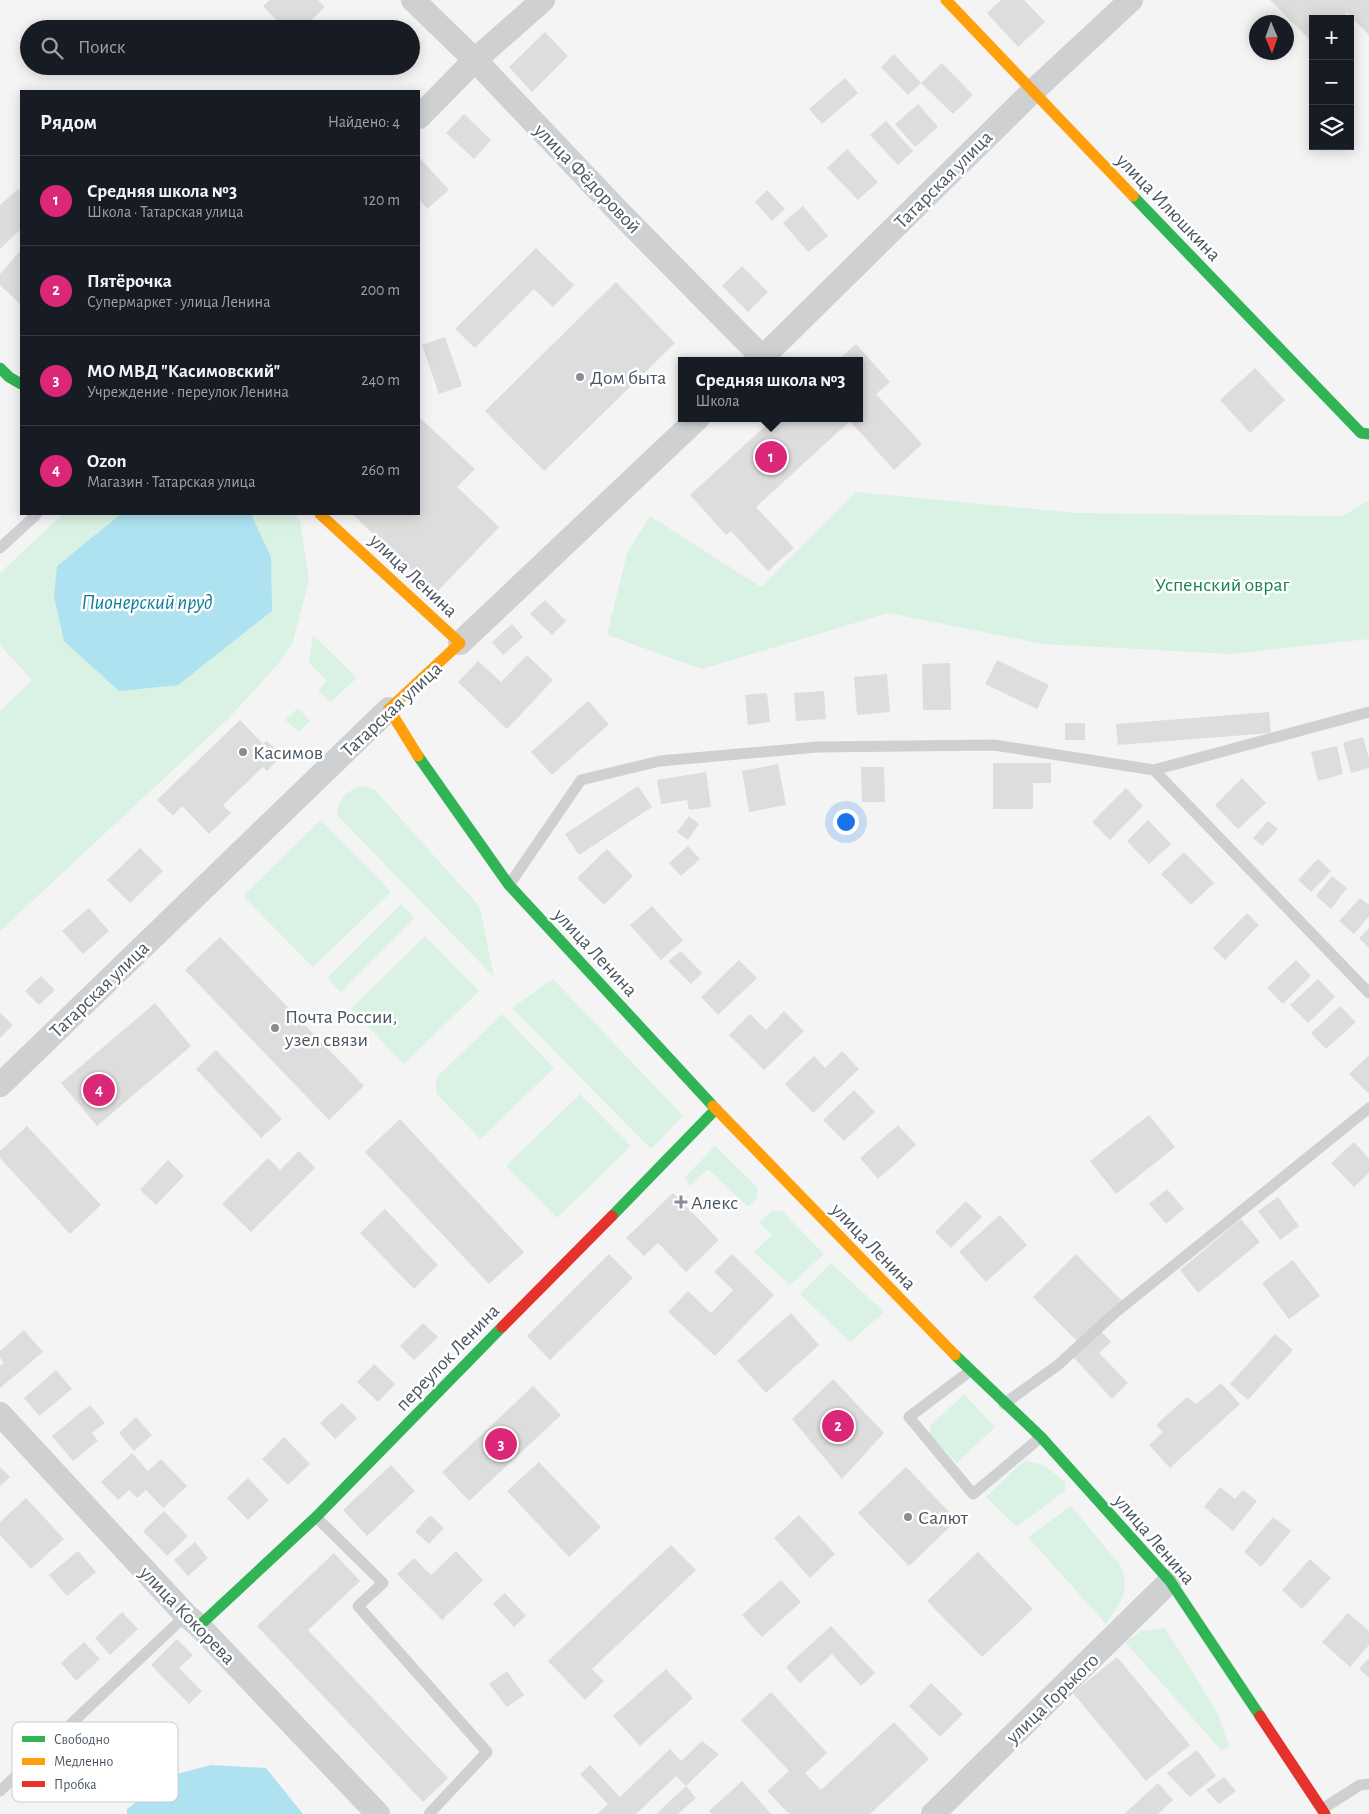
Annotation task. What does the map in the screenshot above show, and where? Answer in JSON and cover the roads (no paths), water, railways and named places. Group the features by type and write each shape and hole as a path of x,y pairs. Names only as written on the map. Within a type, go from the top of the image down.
{"street":[{"name":"улица Фёдоровой","path":"413,0 475,60 758,357"},
{"path":"420,116 475,60 543,0"},
{"name":"улица Илюшкина","path":"946,0 1031,93 1277,344 1361,433 1369,434"},
{"name":"Татарская улица","path":"762,357 1031,93 1131,0"},
{"path":"0,368 9,377 20,383"},
{"name":"Татарская улица","path":"0,1085 389,709 694,422"},
{"name":"улица Ленина","path":"321,515 460,643"},
{"name":"улица Ленина","path":"389,709 412,746 509,885 716,1109 970,1371 1041,1437 1170,1581 1323,1811"},
{"name":"переулок Ленина","path":"192,1620 316,1517 716,1109"},
{"name":"улица Кокорева","path":"0,1414 192,1620 378,1814"},
{"name":"улица Горького","path":"933,1814 1170,1581"}],"lane":[{"path":"0,548 36,515"},
{"path":"509,885 581,780 660,761 818,747 994,745 1154,770 1369,712"},
{"path":"1154,770 1369,993"},
{"path":"1004,1404 1058,1365 1116,1312 1369,1108"},
{"path":"970,1371 909,1417 973,1494 1041,1437"},
{"path":"316,1517 383,1583 358,1606 487,1752 430,1814"},
{"path":"77,1722 192,1620"},
{"path":"0,1791 12,1780"},
{"path":"1323,1811 1360,1786 1369,1784"}],"water":[{"name":"Пионерский пруд","path":"120,515 251,515 271,557 272,611 178,685 119,691 64,641 54,596 57,566"},
{"path":"211,1765 266,1768 303,1814 127,1814 127,1809 136,1802 178,1802 178,1774"}],"place":[{"name":"Дом быта","path":"580,377"},
{"name":"Средняя школа №3","path":"771,457"},
{"name":"Касимов","path":"243,752"},
{"name":"Почта России, узел связи","path":"275,1028"},
{"name":"Ozon","path":"99,1090"},
{"name":"Алекс","path":"681,1202"},
{"name":"Пятёрочка","path":"838,1426"},
{"name":"МО МВД \"Касимовский\"","path":"501,1444"},
{"name":"Салют","path":"908,1517"}],"park label":[{"name":"Успенский овраг","path":"1222,584"}]}
